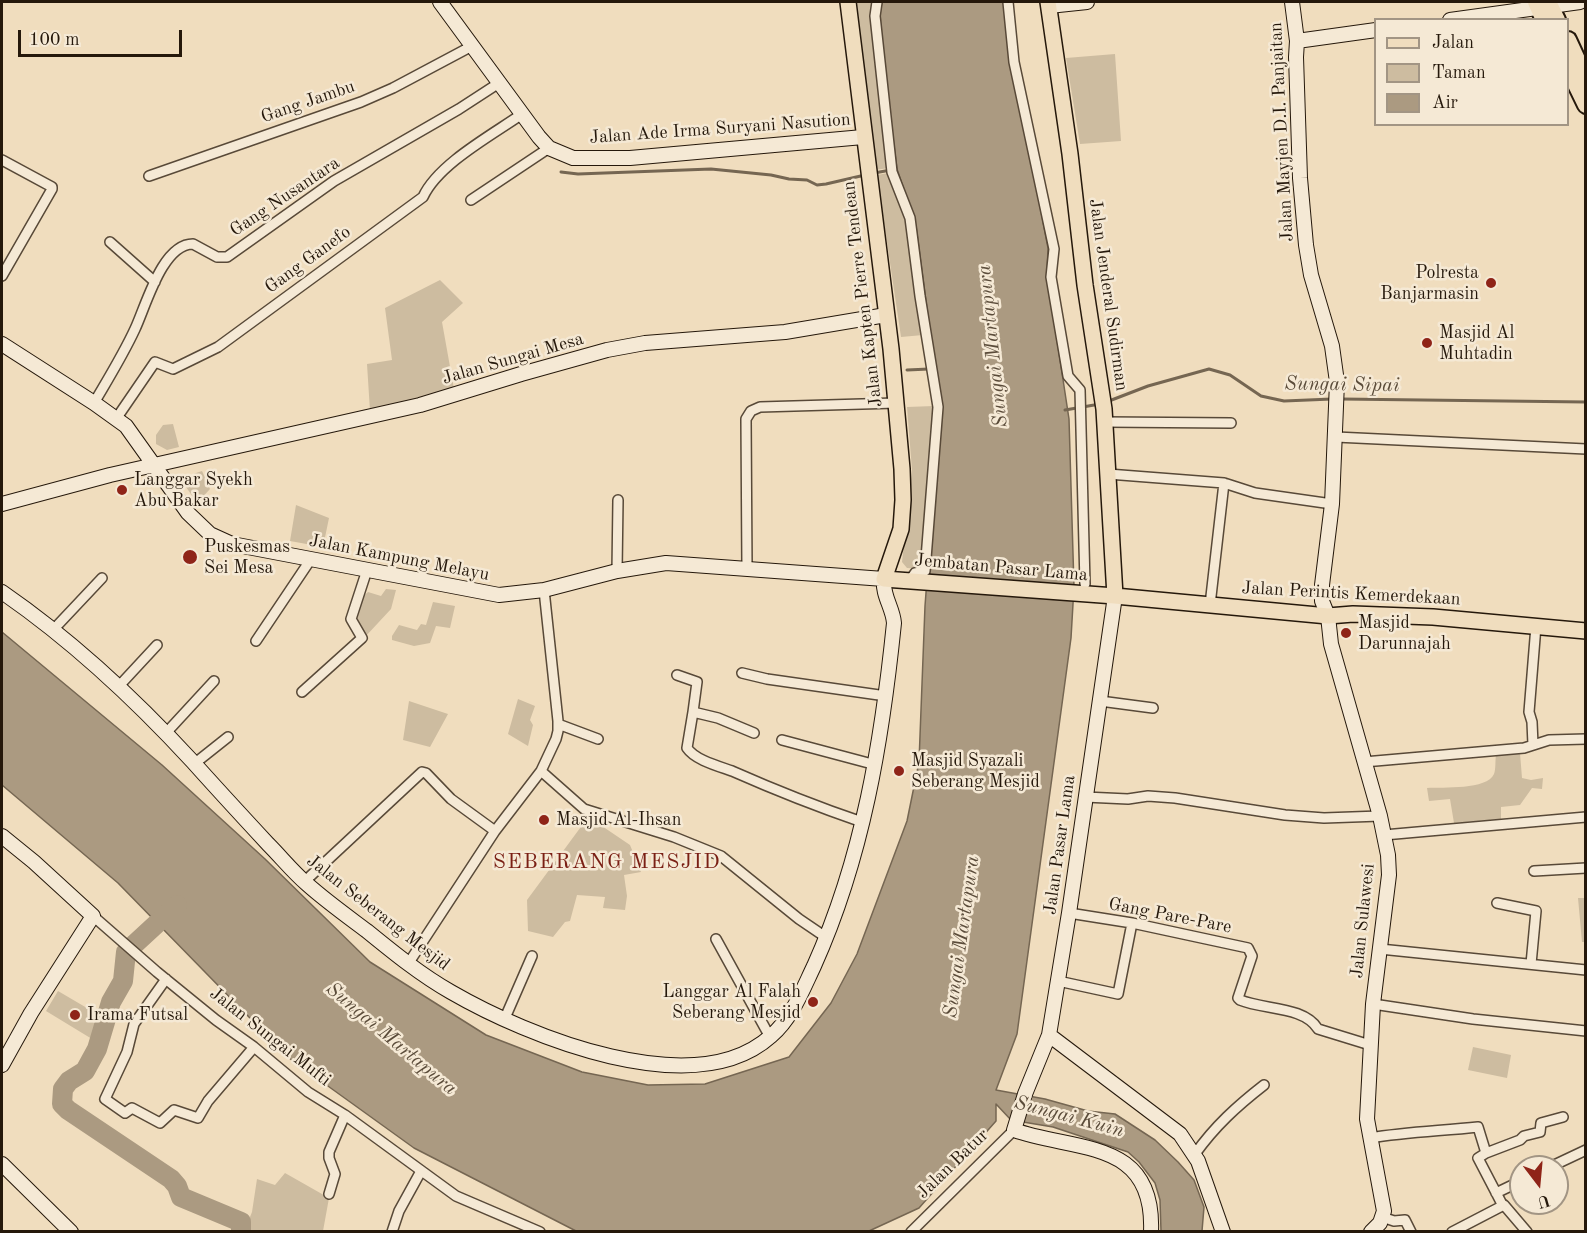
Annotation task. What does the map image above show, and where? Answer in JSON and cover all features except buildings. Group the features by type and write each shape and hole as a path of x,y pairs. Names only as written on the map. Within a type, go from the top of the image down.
{"highway":[{"path":"1569,42 1586,79"},
{"path":"1569,70 1586,105"}],"main road":[{"name":"Jalan Kapten Pierre Tendean","path":"848,2 896,403 903,500 901,529 884,579"},
{"name":"Jalan Jenderal Sudirman","path":"1048,4 1070,154 1085,285 1105,416 1115,596"},
{"name":"Jembatan Pasar Lama","path":"884,579 1087,589 1115,596"},
{"name":"Jalan Perintis Kemerdekaan","path":"1115,596 1328,616 1353,614 1433,617 1586,631"}],"street":[{"path":"440,2 498,83 549,148 471,200"},
{"path":"877,2 874,16 892,172 910,218 938,407 925,571 915,573 914,580"},
{"path":"1008,2 1014,62 1054,249 1051,277 1068,376 1080,390 1087,589"},
{"path":"1048,4 1087,2"},
{"name":"Jalan Mayjen D.I. Panjaitan","path":"1292,2 1297,40 1299,178 1306,244 1311,275 1332,346 1337,387 1332,504 1322,585 1322,601 1328,616"},
{"path":"1467,18 1546,9 1580,2"},
{"path":"1297,40 1374,30"},
{"name":"Gang Jambu","path":"149,176 361,102 472,46"},
{"name":"Gang Nusantara","path":"94,403 136,327 161,269 181,246 193,244 217,257 227,257 334,181 459,109 498,83"},
{"name":"Gang Ganefo","path":"116,419 155,362 173,369 218,346 423,197 434,179 448,166 522,114"},
{"name":"Jalan Ade Irma Suryani Nasution","path":"549,148 573,158 630,158 863,137"},
{"path":"2,160 52,187 2,276"},
{"path":"110,242 155,282"},
{"name":"Jalan Sungai Mesa","path":"154,465 420,405 521,374 645,343 785,332 886,315"},
{"name":"Jalan Kampung Melayu","path":"2,345 116,419 133,434 188,513 210,534 232,544 499,595 544,590 617,571 666,562 884,579"},
{"path":"747,569 746,419 749,414 760,407 896,403"},
{"path":"1105,416 1231,423"},
{"path":"1335,437 1586,449"},
{"path":"2,504 154,465"},
{"path":"1108,474 1224,483 1255,493 1332,504"},
{"path":"1210,605 1224,483"},
{"path":"617,571 618,500"},
{"path":"256,641 311,559"},
{"path":"302,692 362,638 351,619 367,570"},
{"path":"53,630 102,578"},
{"name":"Jalan Seberang Mesjid","path":"2,592 53,630 119,686 166,733 304,882 408,964 451,992 540,1034 602,1054 666,1066 730,1060 748,1052 770,1037 796,1004 826,938 856,849 876,765 894,623 884,579"},
{"path":"408,964 495,831 541,771 556,739 558,724 544,590"},
{"name":"Jalan Pasar Lama","path":"1015,1125 1049,1035 1115,596"},
{"name":"Jalan Sulawesi","path":"1328,616 1331,645 1380,816 1389,875 1372,1004 1367,1119 1383,1205 1382,1217"},
{"path":"1533,745 1529,712 1536,626"},
{"path":"119,686 157,645"},
{"path":"742,673 767,679 886,696"},
{"path":"676,675 698,684 686,744 690,753 790,797 862,822"},
{"path":"166,733 214,681"},
{"path":"1100,701 1153,708"},
{"path":"693,712 718,718 754,733"},
{"path":"558,724 598,739"},
{"path":"194,764 228,737"},
{"path":"1364,762 1524,748 1549,740 1586,739"},
{"path":"782,740 876,765"},
{"path":"541,771 584,809 674,837 721,856 826,938"},
{"path":"304,882 422,772 426,773 456,802 495,831"},
{"path":"1085,797 1174,798 1285,815 1324,818 1380,816"},
{"path":"1384,835 1586,817"},
{"name":"Jalan Sungai Mufti","path":"2,836 166,979 308,1092 345,1115 456,1196 540,1232"},
{"path":"1534,871 1586,868"},
{"path":"1497,903 1536,911 1531,964"},
{"name":"Gang Pare-Pare","path":"1069,913 1132,923 1248,948 1252,956 1238,996 1240,1000 1295,1014 1313,1021 1318,1029 1370,1045"},
{"path":"2,1065 31,1013 93,916"},
{"path":"1058,981 1118,994 1132,923"},
{"path":"716,939 770,1037"},
{"path":"1380,949 1586,970"},
{"path":"505,1018 532,956"},
{"path":"166,979 134,1024 127,1052 105,1099 125,1113 132,1108 160,1123 174,1110 198,1118 208,1101 254,1047"},
{"path":"1372,1004 1473,1019 1586,1031"},
{"path":"1049,1035 1180,1134 1195,1154 1223,1232"},
{"path":"1195,1154 1209,1134 1232,1110 1264,1084"},
{"path":"329,1194 335,1174 330,1163 329,1152 345,1115"},
{"path":"1503,1206 1479,1160 1480,1156 1520,1140 1524,1136 1540,1132 1541,1123 1563,1117"},
{"path":"1015,1125 1124,1161 1142,1182 1151,1212 1151,1232"},
{"name":"Jalan Batur","path":"911,1232 1015,1125"},
{"path":"1370,1138 1415,1131 1435,1132 1478,1127 1486,1154"},
{"path":"1569,1158 1586,1150"},
{"path":"2,1164 71,1232"},
{"path":"392,1232 399,1211 421,1171"},
{"path":"1496,1193 1509,1187"},
{"path":"1452,1232 1506,1205 1527,1232"},
{"path":"1371,1232 1380,1223 1382,1217 1394,1221 1405,1221 1411,1232"}],"green space":[{"path":"855,2 873,2 890,168 874,170"},
{"path":"1115,54 1121,141 1080,144 1066,58"},
{"path":"888,173 908,221 923,335 901,337 877,175"},
{"path":"440,280 463,303 442,322 454,389 370,411 367,364 392,360 385,308"},
{"path":"934,406 922,569 907,568 902,562 912,470 907,407"},
{"path":"173,424 179,447 167,450 156,444 156,435 163,425"},
{"path":"202,471 210,489 197,503 184,484 193,480 193,474"},
{"path":"296,505 329,518 323,547 290,541"},
{"path":"386,589 396,590 391,609 365,637 354,620 357,602 368,592 381,596"},
{"path":"433,602 455,606 450,628 436,626 430,643 414,646 392,640 399,625 417,630 421,624 426,625"},
{"path":"518,699 535,706 530,720 533,725 528,746 508,734"},
{"path":"409,701 448,714 430,747 403,740"},
{"path":"1520,753 1522,778 1531,780 1543,778 1542,789 1532,788 1520,805 1501,807 1501,819 1454,823 1450,799 1429,801 1427,788 1464,787 1483,783 1494,774 1496,755"},
{"path":"596,822 630,845 641,872 624,875 627,896 625,910 603,908 605,897 577,895 570,921 565,922 553,937 528,931 527,900 583,824"},
{"path":"1578,898 1585,898 1585,942 1582,942"},
{"name":"Irama Futsal","path":"58,991 104,1018 92,1039 46,1011"},
{"path":"1473,1047 1511,1055 1507,1078 1468,1070"},
{"path":"285,1173 329,1198 323,1231 244,1232 252,1212 257,1179 275,1185"}],"water":[{"path":"882,2 1004,2 1048,248 1047,274 1069,419 1074,587 1071,638 1017,1034 996,1090 1045,1099 1088,1111 1115,1114 1155,1140 1194,1180 1204,1207 1202,1231 1161,1231 1160,1200 1155,1183 1128,1152 1053,1127 1011,1120 996,1104 996,1121 919,1208 869,1231 576,1231 414,1148 289,1058 118,883 2,785 2,632 162,765 265,859 370,962 486,1035 582,1072 648,1085 705,1084 789,1057 831,1003 857,954 907,821 919,762 925,606 940,407 916,226 897,169 883,61 880,14"}],"waterway":[{"path":"561,172 578,174 711,169 807,180 817,185 865,175"},
{"path":"874,173 891,170"},
{"path":"907,370 929,369"},
{"name":"Sungai Sipai","path":"1109,401 1148,386 1209,369 1230,375 1261,396 1284,401 1332,399"},
{"name":"Sungai Sipai","path":"1341,399 1586,402"},
{"name":"Sungai Sipai","path":"1065,410 1100,404"},
{"path":"177,905 126,952 123,981 111,1002 97,1049 85,1071 69,1081 63,1089 62,1104 171,1179 177,1186 181,1197 241,1222 241,1232"}],"place":[{"name":"Polresta Banjarmasin","path":"1491,283"},
{"name":"Masjid Al Muhtadin","path":"1427,343"},
{"name":"Langgar Syekh Abu Bakar","path":"122,490"},
{"name":"Puskesmas Sei Mesa","path":"190,557"},
{"name":"Masjid Darunnajah","path":"1346,633"},
{"name":"Masjid Syazali Seberang Mesjid","path":"899,771"},
{"name":"Masjid Al-Ihsan","path":"544,820"},
{"name":"Langgar Al Falah Seberang Mesjid","path":"813,1002"},
{"name":"Irama Futsal","path":"75,1015"}],"district":[{"name":"SEBERANG MESJID","path":"607,862"}],"water label":[{"name":"Sungai Martapura","path":"993,346"},
{"name":"Sungai Martapura","path":"962,937"},
{"name":"Sungai Martapura","path":"391,1039"},
{"name":"Sungai Kuin","path":"1069,1117"}]}
